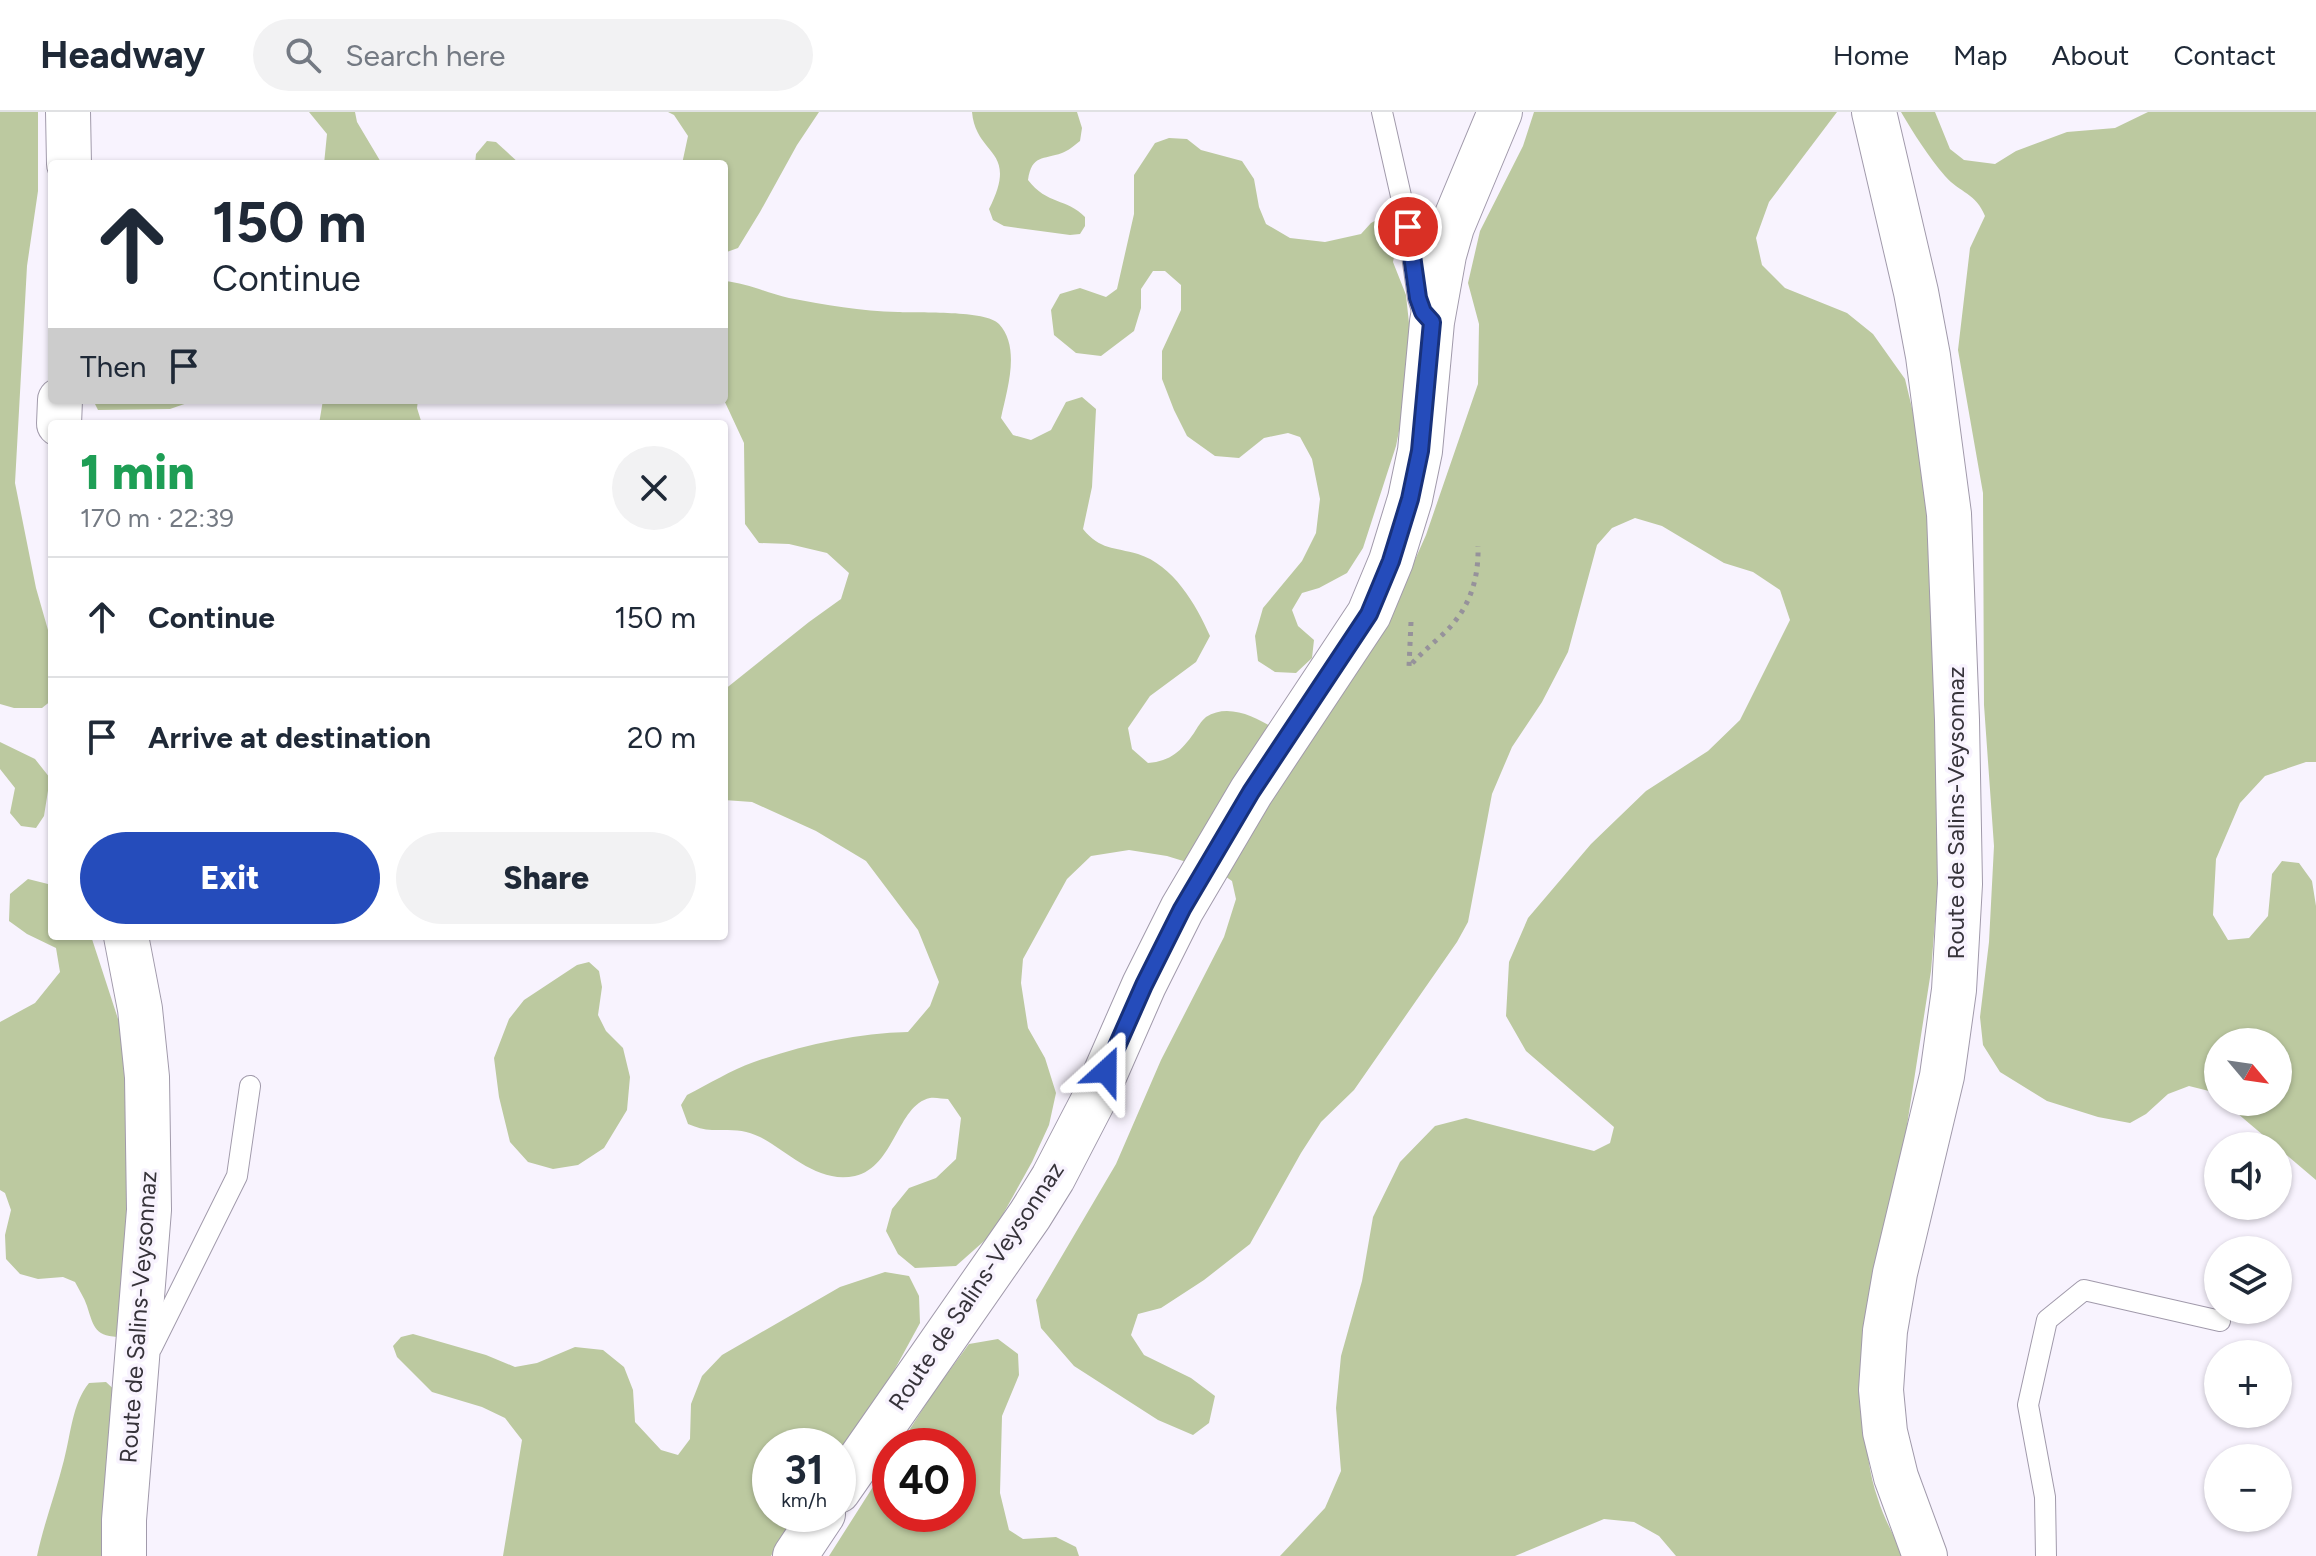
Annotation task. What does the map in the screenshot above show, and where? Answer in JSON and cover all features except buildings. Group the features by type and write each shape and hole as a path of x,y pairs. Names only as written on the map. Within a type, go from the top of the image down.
{"street":[{"path":"68,112 69,160"},
{"name":"Route de Salins-Veysonnaz","path":"856,1465 1053,1178 1094,1099 1144,985 1182,909 1251,792 1369,614 1391,561 1410,499 1420,451 1432,322 1444,255 1452,227 1500,112"},
{"name":"Route de Salins-Veysonnaz","path":"1874,112 1928,356 1949,514 1957,720 1960,884 1954,990 1942,1076 1895,1273 1885,1331 1881,1390 1885,1432 1896,1477 1925,1556"},
{"name":"Route de Salins-Veysonnaz","path":"124,1556 124,1520 149,1210 148,1100 140,1009 127,940"},
{"path":"795,1556 811,1532"}],"lane":[{"path":"1382,112 1408,227 1418,298 1423,312 1432,322"},
{"path":"136,1359 152,1347 237,1176 250,1086"},
{"path":"2046,1556 2045,1497 2028,1405 2047,1320 2084,1290 2204,1317"}],"path":[{"path":"1391,561 1404,582 1411,613 1409,667 1443,635 1469,599 1476,582 1478,546"}],"green space":[{"path":"0,112 38,112 38,191 27,266 15,483 36,588 48,630 48,703 42,708 14,708 0,704"},
{"path":"309,112 355,112 357,122 380,160 324,160 327,134"},
{"path":"668,112 819,112 738,248 728,252 728,160 683,160 688,136 674,115"},
{"path":"972,112 1077,112 1082,128 1080,141 1064,152 1036,162 1028,180 1042,194 1085,217 1085,226 1080,234 1004,226 993,220 989,209 1000,174 998,163 975,127"},
{"path":"1534,112 1837,112 1769,202 1756,238 1762,265 1785,288 1847,313 1873,334 1905,379 1917,429 1930,514 1939,872 1931,971 1869,1370 1866,1419 1873,1483 1883,1514 1903,1556 1676,1556 1659,1536 1634,1522 1604,1519 1515,1556 1280,1556 1325,1508 1341,1471 1336,1408 1341,1356 1362,1281 1373,1217 1400,1162 1435,1126 1466,1118 1594,1151 1610,1143 1614,1127 1526,1051 1506,1016 1509,962 1528,918 1591,844 1646,791 1708,751 1740,720 1790,620 1780,590 1753,572 1724,563 1662,526 1635,518 1612,528 1597,545 1568,652 1542,702 1512,747 1492,794 1468,922 1457,942 1354,1090 1321,1122 1250,1244 1161,1308 1138,1314 1131,1335 1144,1355 1191,1378 1215,1396 1209,1423 1193,1435 1158,1420 1074,1366 1041,1328 1036,1300 1116,1164 1161,1060 1224,937 1236,899 1232,881 1219,872 1167,856 1129,850 1091,856 1067,879 1023,959 1021,983 1028,1028 1045,1058 1056,1093 1049,1125 992,1234 956,1266 915,1268 898,1254 886,1231 892,1209 909,1188 936,1178 956,1159 961,1118 948,1099 930,1098 919,1103 902,1123 879,1161 855,1176 842,1177 829,1176 805,1166 754,1134 688,1124 681,1105 687,1095 754,1062 850,1037 908,1032 930,1006 939,982 918,930 866,861 816,831 752,802 728,800 728,687 841,599 849,573 827,553 789,544 759,543 745,524 744,443 726,404 728,282 789,298 843,307 967,314 992,320 1006,334 1009,345 1009,382 1001,418 1013,435 1031,440 1051,430 1066,402 1082,397 1096,409 1092,487 1083,529 1095,541 1151,559 1162,567 1182,587 1210,636 1196,662 1150,696 1128,728 1132,749 1148,763 1156,762 1180,750 1202,720 1214,713 1240,713 1272,727 1389,618 1426,535 1478,384 1479,324 1468,283 1480,231 1523,146"},
{"path":"1901,112 1935,112 1950,149 1964,160 1995,164 2016,151 2067,132 2115,128 2148,112 2316,112 2316,762 2306,762 2265,776 2240,803 2216,859 2213,915 2228,940 2249,938 2268,916 2272,874 2282,861 2299,863 2312,881 2316,906 2316,1180 2292,1160 2292,1132 2259,1132 2241,1116 2292,1116 2292,1028 2204,1028 2204,1090 2189,1086 2168,1094 2146,1114 2130,1123 2047,1101 2000,1072 1983,1045 1980,1017 1989,942 1994,846 1984,705 1983,493 1958,350 1970,248 1985,216 1977,202 1951,182"},
{"path":"1169,138 1187,139 1201,150 1242,161 1254,179 1266,224 1290,238 1325,242 1361,234 1371,223 1384,216 1393,220 1399,232 1393,262 1406,295 1411,342 1408,386 1396,446 1363,548 1347,573 1302,593 1292,610 1298,626 1314,640 1312,658 1296,673 1275,672 1258,661 1255,636 1263,608 1302,561 1316,533 1320,499 1312,459 1300,437 1288,433 1264,438 1239,458 1215,456 1187,436 1162,379 1162,351 1181,310 1181,285 1165,271 1153,271 1141,289 1141,308 1134,331 1101,356 1076,353 1054,335 1051,310 1060,294 1080,288 1106,297 1117,289 1134,214 1134,175 1155,143"},
{"path":"487,141 496,142 516,160 475,160 476,154"},
{"path":"95,404 184,404 170,409 98,410"},
{"path":"322,404 418,404 421,420 320,420"},
{"path":"0,742 35,759 48,775 44,816 36,828 21,826 10,813 15,788 0,769"},
{"path":"28,879 48,884 48,940 92,940 120,1025 124,1073 135,1133 122,1337 97,1330 75,1282 63,1277 38,1279 20,1274 6,1259 5,1235 11,1210 5,1193 0,1190 0,1022 35,1003 60,972 56,948 9,921 10,894"},
{"path":"589,962 599,971 602,987 598,1015 606,1031 623,1048 630,1077 627,1110 604,1148 578,1165 553,1169 528,1162 510,1142 494,1058 509,1019 524,1000 577,965"},
{"path":"885,1272 909,1276 919,1296 920,1323 856,1438 856,1428 752,1428 752,1532 784,1532 771,1556 503,1556 522,1440 505,1418 482,1407 432,1392 397,1357 393,1346 401,1337 413,1334 486,1355 515,1367 537,1363 575,1347 603,1350 624,1367 633,1390 635,1422 661,1450 678,1455 690,1439 691,1404 702,1376 722,1355 840,1287"},
{"path":"998,1339 1018,1354 1019,1375 1002,1416 1000,1493 1009,1530 1023,1539 1056,1537 1076,1547 1079,1556 829,1556 844,1532 856,1532 856,1514 872,1488 872,1532 976,1532 976,1428 911,1428 969,1344"},
{"path":"106,1382 119,1394 111,1556 37,1556 79,1400 89,1383"}],"route":[{"path":"1106,1071 1182,909 1251,792 1369,614 1391,561 1410,499 1420,451 1432,322 1423,312 1418,298 1408,227"}]}
